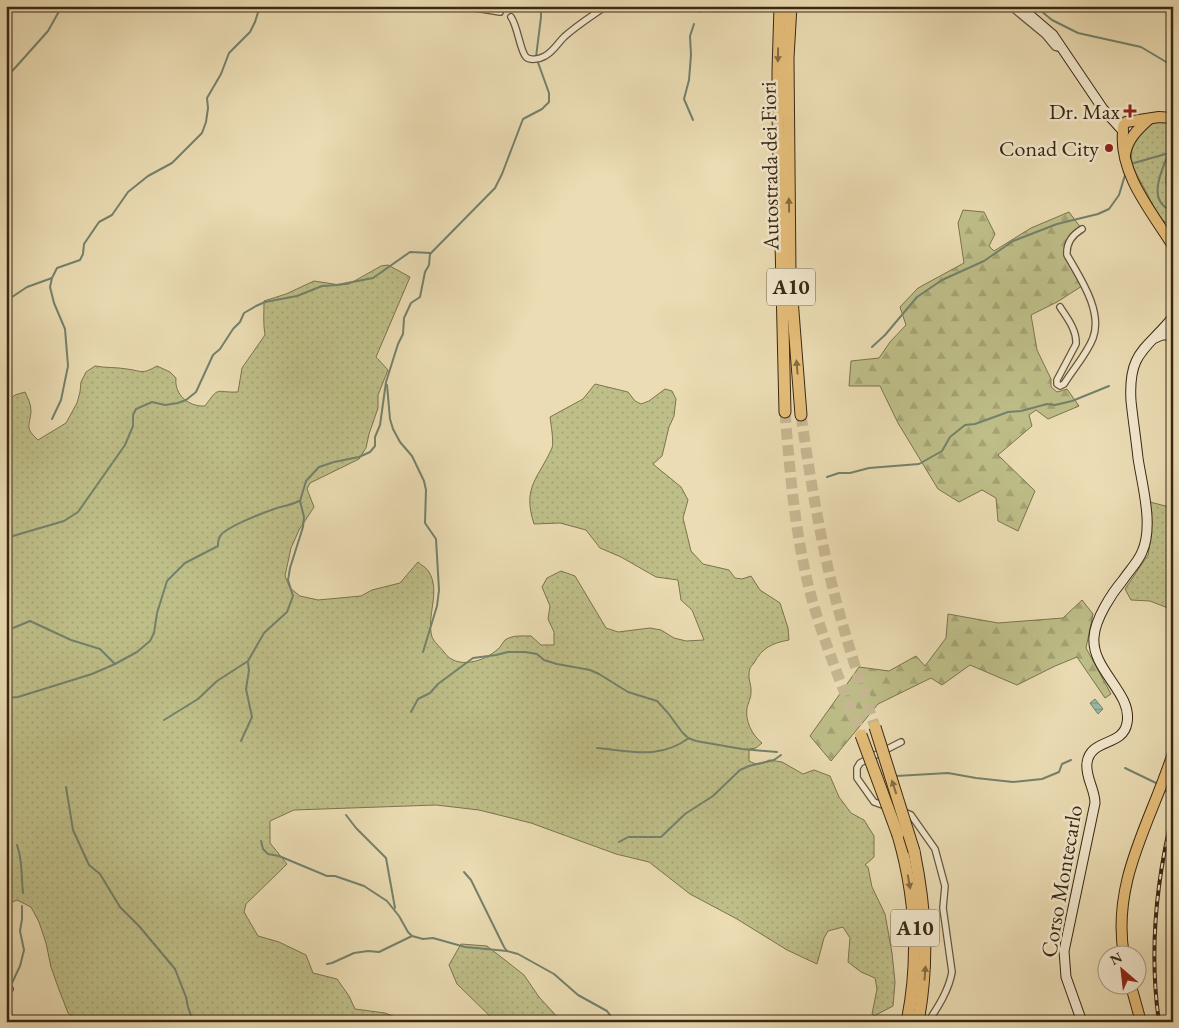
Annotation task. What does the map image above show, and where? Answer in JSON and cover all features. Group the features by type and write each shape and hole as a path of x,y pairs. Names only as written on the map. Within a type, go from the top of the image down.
{"highway":[{"name":"Autostrada dei Fiori","path":"780,6 778,71 801,416"},
{"name":"Autostrada dei Fiori","path":"785,412 784,158 791,6"},
{"name":"A10","path":"875,727 914,850 923,898 926,936 924,980 918,1022"},
{"name":"A10","path":"861,735 898,835 908,877 914,922 914,980 907,1022"}],"main road":[{"path":"1019,6 1046,29 1062,47 1094,96 1126,128"},
{"path":"1172,118 1150,118 1126,128 1121,137 1127,167 1142,198 1173,246"},
{"path":"1173,318 1173,326"},
{"name":"Corso Montecarlo","path":"1082,1022 1067,980 1064,958 1065,942 1095,803 1094,792 1087,773 1087,762 1094,748 1116,739 1122,734 1127,726 1128,719 1128,712 1123,700 1098,659 1094,647 1094,637 1097,624 1110,600 1144,549 1146,517 1130,384 1133,368 1138,356 1150,340 1173,318"},
{"path":"1150,340 1162,335 1173,336"},
{"path":"1123,946 1122,910 1127,874 1173,753"},
{"path":"1134,996 1141,1022"}],"street":[{"path":"463,6 500,12"},
{"path":"511,17 521,40 525,56 530,59 542,58 548,55 564,37 581,23 606,6"},
{"path":"1010,6 1045,35 1055,47 1062,47"},
{"path":"1060,307 1076,338 1076,344 1057,380 1057,384 1060,386 1064,384 1089,346 1094,332 1095,322 1087,290 1067,255 1066,249 1075,234 1082,229"},
{"path":"901,742 860,763 856,774 874,802 907,812 911,815 935,849 943,874 945,886 943,908 952,972 942,1000 928,1022"},
{"path":"6,984 10,989 6,993"}],"green space":[{"path":"1157,121 1173,124 1173,153 1166,180 1169,189 1173,193 1173,223 1171,221 1167,223 1164,221 1153,207 1136,174 1131,154 1137,139 1146,128"},
{"path":"963,210 984,212 995,234 989,246 994,251 1031,228 1069,212 1081,228 1068,244 1073,272 1082,286 1057,302 1031,315 1037,350 1051,379 1051,387 1057,392 1067,389 1079,406 1048,419 1036,410 1029,415 1032,426 998,455 1035,491 1018,531 998,521 996,498 982,490 959,502 938,489 898,423 880,386 849,386 851,361 879,358 890,342 906,325 900,307 918,288 964,263 958,223"},
{"path":"388,265 410,277 376,357 388,370 378,395 378,408 366,448 359,459 310,483 307,489 314,507 299,530 291,548 285,576 290,588 300,596 318,600 361,596 372,590 400,583 418,562 428,571 434,588 431,621 432,637 449,658 463,662 478,660 492,654 508,638 531,636 541,645 554,645 554,632 548,619 550,606 542,587 547,578 561,571 575,576 606,628 618,632 650,628 661,630 674,638 686,641 704,640 692,610 681,600 678,580 656,577 621,557 600,548 586,530 560,523 534,524 531,511 530,501 533,484 553,446 550,417 583,399 595,384 628,392 635,401 641,404 649,401 665,389 672,391 676,399 674,416 669,427 662,456 653,464 681,487 688,500 683,518 691,551 703,564 729,570 735,578 742,579 751,576 760,590 780,603 788,628 789,640 777,643 764,650 749,670 751,697 747,708 747,718 752,732 762,743 756,748 749,749 749,761 759,764 769,760 782,762 803,774 814,770 830,776 839,797 851,813 864,820 874,836 874,857 865,865 868,867 872,887 885,914 895,982 893,1006 874,1016 872,1014 877,989 875,978 861,972 848,962 850,938 843,927 828,931 824,938 817,964 787,950 737,919 690,894 649,862 616,854 531,823 479,810 436,805 294,810 270,821 270,843 287,864 246,904 244,912 258,936 279,942 306,955 313,973 337,979 349,996 355,1009 385,1013 409,1022 184,1022 183,1020 181,1022 81,1022 68,1013 51,967 39,922 31,907 17,900 6,905 6,403 15,395 25,392 31,408 29,429 38,440 66,423 77,403 81,382 86,372 95,366 123,368 142,372 157,366 170,372 176,378 177,390 184,399 199,406 205,406 213,395 218,392 238,392 242,368 265,335 264,301 286,294 314,281 340,285 349,284 381,266"},
{"path":"1150,502 1173,508 1173,610 1150,601 1131,600 1125,589 1148,555 1151,537"},
{"path":"1082,600 1093,614 1086,648 1111,694 1105,698 1077,657 1017,685 970,665 942,685 931,678 878,704 831,761 810,736 859,667 889,671 916,656 925,666 946,638 948,614 998,623 1063,618"},
{"path":"461,944 487,946 524,975 539,997 562,1022 496,1022 457,984 449,965"}],"shaded area":[{"path":"1095,699 1103,709 1098,714 1090,703"}],"waterway":[{"path":"6,78 48,31 62,6"},
{"path":"52,419 61,400 68,366 65,329 54,303 50,287 57,268 80,260 84,244 99,222 112,215 128,192 148,176 172,163 202,133 206,122 207,98 221,74 229,53 250,32 260,6"},
{"path":"164,720 198,699 217,681 248,661 264,633 287,612 293,596 288,580 303,527 304,517 300,501 306,481 319,467 359,457 370,452 375,446 375,437 380,425 386,382 403,334 404,318 411,303 420,297 425,272 429,265 430,254 495,188 523,119 542,109 549,102 549,93 536,57 541,6"},
{"path":"699,12 703,6"},
{"path":"1035,6 1052,20 1078,33 1141,47 1173,66"},
{"path":"693,120 684,99 689,80 690,36 694,24"},
{"path":"1173,142 1162,170 1158,190 1159,199 1164,206 1173,211"},
{"path":"1134,163 1169,153"},
{"path":"872,347 885,335 917,297 942,280 984,261 1013,241 1057,224 1098,214 1109,209 1119,195 1125,175"},
{"path":"6,538 64,521 78,512 125,445 133,426 133,415 136,409 152,402 165,405 178,403 186,400 196,392 213,355 220,349 240,322 244,313 265,302 297,296 322,286 373,278 410,252 431,253"},
{"path":"6,301 27,287 52,278"},
{"path":"387,385 390,419 393,429 400,442 412,456 424,481 426,490 425,523 436,539 439,590 437,606 423,652"},
{"path":"827,477 869,468 919,464 942,451 950,437 965,425 975,424 1008,412 1072,401 1109,386"},
{"path":"6,698 18,697 92,674 137,652 150,641 154,633 157,613 167,581 185,563 218,546 218,540 225,531 264,513 299,501"},
{"path":"6,629 30,621 71,640 100,649 115,664"},
{"path":"411,712 418,699 430,693 438,684 473,658 508,652 525,652 537,654 544,660 557,664 590,670 628,692 657,701 688,738 742,749 777,752"},
{"path":"241,741 252,717 246,689 249,670 248,663"},
{"path":"597,748 633,752 656,752 678,745 689,738"},
{"path":"619,842 628,837 661,837 685,814 713,796 740,770 774,760 781,755"},
{"path":"896,776 948,773 1013,782 1042,779 1059,772 1062,764 1071,760"},
{"path":"1125,768 1156,783"},
{"path":"66,787 73,830 89,865 100,874 120,907 139,926 175,969 193,1022"},
{"path":"1165,790 1172,796"},
{"path":"346,815 356,828 386,858 395,908"},
{"path":"261,841 263,849 268,854 279,856 327,876 335,876 364,886 387,901 412,936 423,939 433,938 465,947 507,951 518,954 554,974 578,995 607,1011 615,1022"},
{"path":"17,845 21,863 23,893"},
{"path":"464,872 471,880 507,951"},
{"path":"12,983 20,966 24,950 20,931 22,906"},
{"path":"327,964 354,953 379,952 412,936"},
{"path":"10,993 13,1022"}],"tunnel":[{"path":"785,412 794,504 805,573 834,666 861,735"},
{"path":"801,415 814,498 831,581 857,673 875,727"}],"railway":[{"path":"1159,1022 1155,969 1156,917 1162,864 1173,813"}],"place":[{"name":"Dr. Max","path":"1130,111"},
{"name":"Conad City","path":"1109,148"}]}
